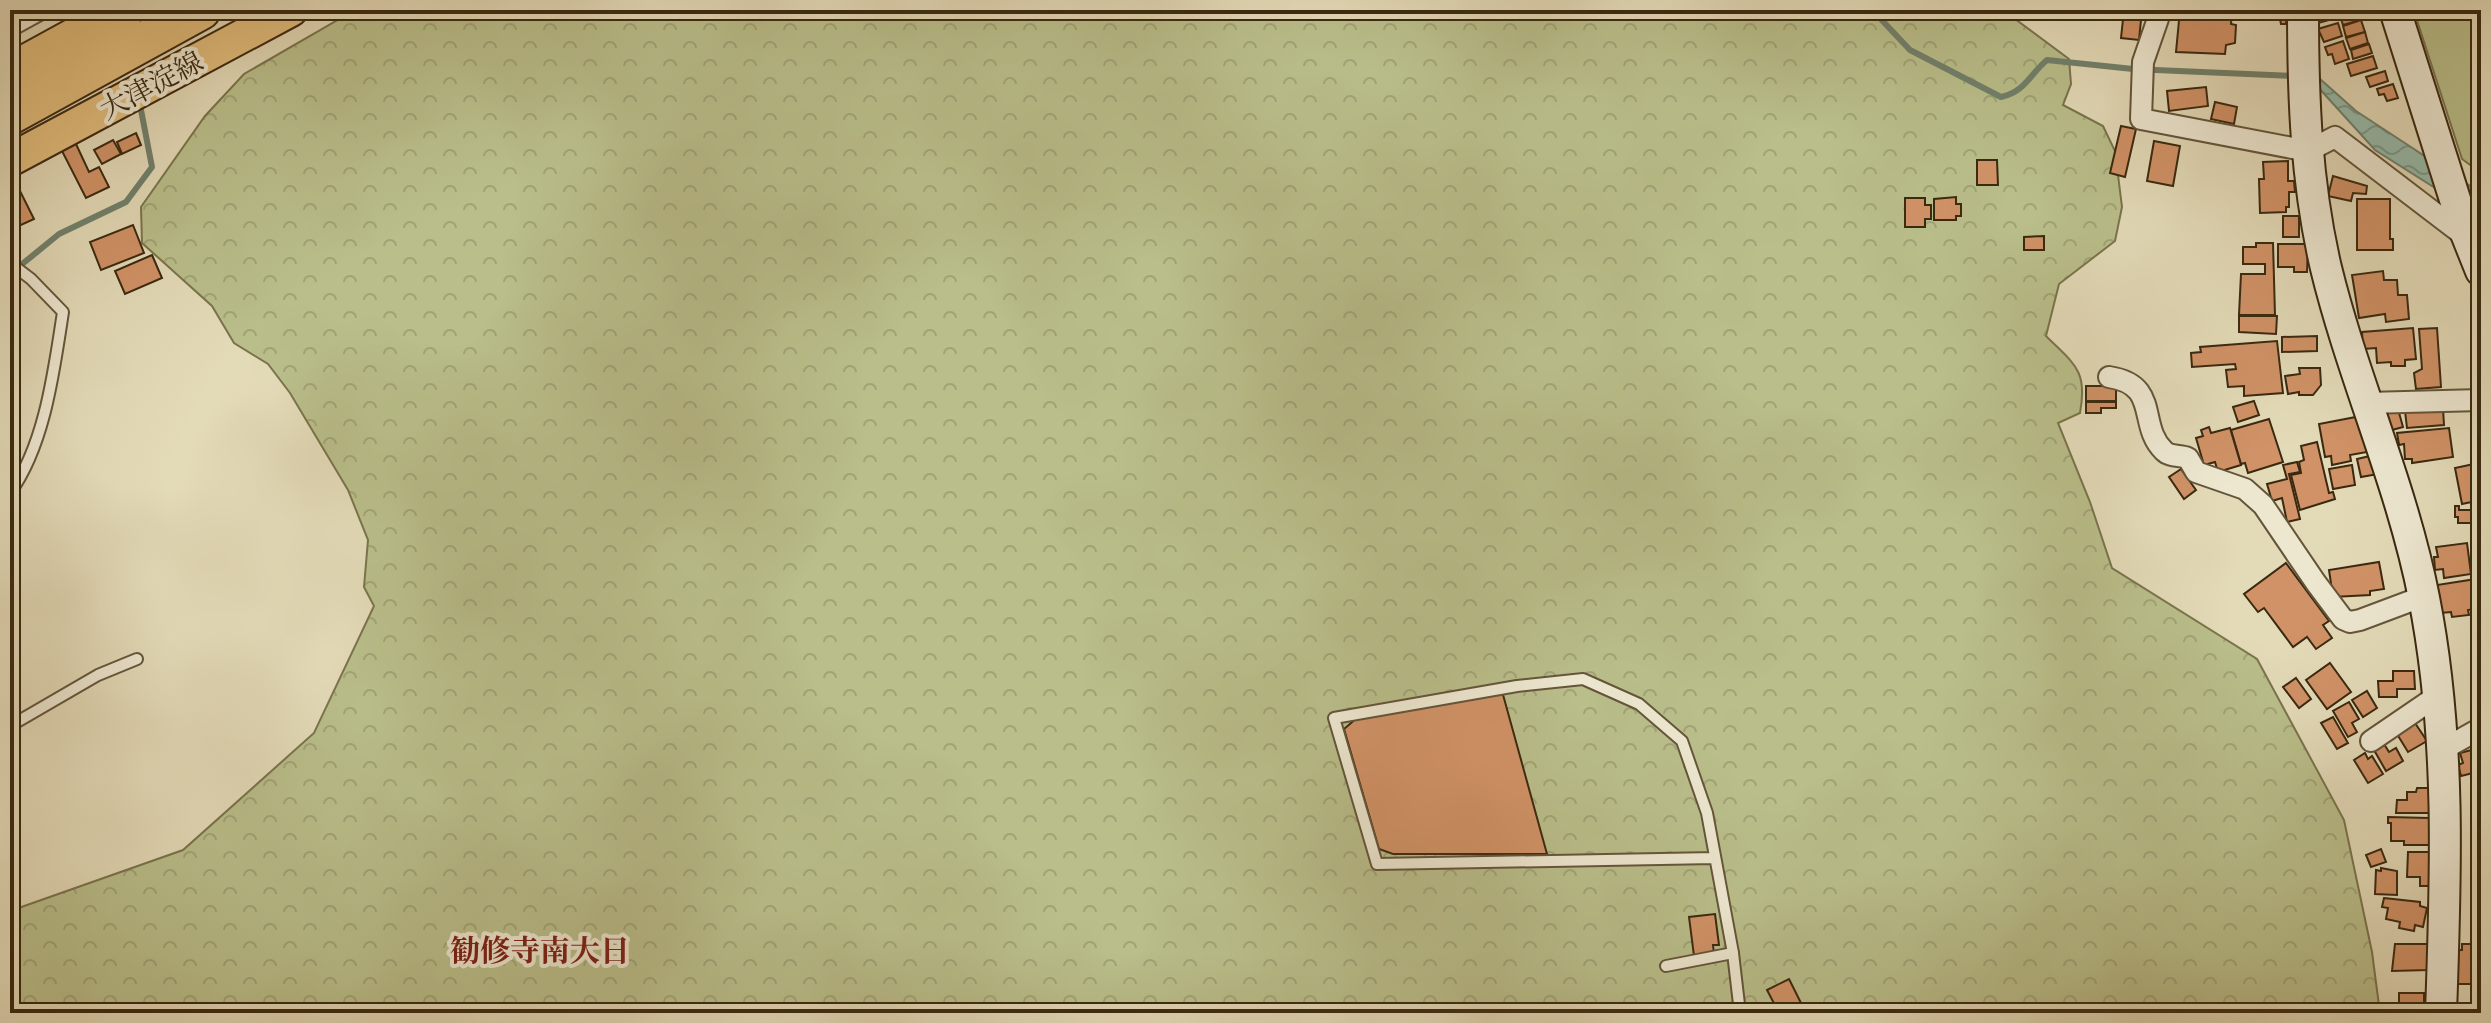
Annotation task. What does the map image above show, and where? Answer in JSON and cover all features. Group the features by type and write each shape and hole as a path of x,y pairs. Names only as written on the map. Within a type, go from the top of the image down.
{"highway":[{"path":"10,73 125,10"},
{"path":"10,115 201,10"}],"main road":[{"name":"大津淀線","path":"10,160 291,10"}],"street":[{"path":"10,26 39,10"},
{"path":"2161,10 2143,62 2141,119 2308,151 2335,137 2467,235"},
{"path":"2303,10 2310,182 2326,268 2404,519 2424,596 2437,696 2446,809 2441,1013"},
{"path":"2395,10 2481,271"},
{"path":"2109,377 2132,384 2141,394 2157,441 2164,451 2188,458 2196,472 2245,489 2263,505 2343,619 2350,622 2360,620 2424,596"},
{"path":"2367,403 2481,400"},
{"path":"2371,741 2437,696"},
{"path":"2442,750 2481,728"}],"lane":[{"path":"10,263 31,279 63,312 36,444 10,493"},
{"path":"10,726 98,675 137,659"},
{"path":"1715,858 1377,864 1334,718 1517,686 1583,679 1639,704 1682,741 1707,813 1733,953 1740,1013"},
{"path":"1666,966 1733,953"}],"green space":[{"path":"355,10 1954,10 1960,13 2003,10 2069,59 2071,84 2063,105 2103,126 2115,151 2122,207 2115,241 2059,284 2046,336 2071,361 2080,377 2080,413 2058,423 2090,502 2112,568 2257,659 2344,820 2372,952 2380,1013 10,1013 10,911 183,850 314,733 374,606 364,587 368,540 348,490 290,393 268,364 234,343 212,306 142,243 141,207 205,116 244,74"},
{"path":"2481,10 2481,173 2462,159 2414,11"}],"water":[{"path":"2288,74 2320,79 2356,111 2481,193 2481,217 2375,150 2317,86 2292,80"}],"building":[{"path":"2124,10 2142,10 2139,40 2121,38"},
{"path":"2180,10 2287,10 2286,24 2281,24 2280,19 2267,20 2268,13 2232,12 2231,24 2236,25 2235,43 2226,45 2225,54 2176,52"},
{"path":"2318,10 2334,10 2336,18 2318,23"},
{"path":"2358,10 2361,20 2343,25 2339,13"},
{"path":"2361,20 2365,32 2346,37 2343,26"},
{"path":"2338,23 2342,36 2324,42 2318,29"},
{"path":"2365,32 2368,43 2350,49 2346,38"},
{"path":"2343,41 2349,59 2335,64 2332,54 2328,55 2325,47"},
{"path":"2369,44 2372,53 2353,59 2351,50"},
{"path":"2373,56 2377,68 2351,76 2347,64"},
{"path":"2385,71 2388,81 2370,87 2366,77"},
{"path":"2393,84 2398,98 2387,101 2377,89"},
{"path":"2206,87 2208,106 2169,111 2167,91"},
{"path":"2215,102 2237,107 2234,124 2211,119"},
{"path":"2121,126 2136,129 2125,177 2110,173"},
{"path":"136,133 141,145 122,154 117,142"},
{"path":"113,140 121,154 102,164 94,150"},
{"path":"2154,141 2180,146 2173,186 2147,181"},
{"path":"76,144 89,172 99,167 109,187 86,198 62,151"},
{"path":"1977,160 1997,160 1998,185 1977,185"},
{"path":"2288,161 2288,181 2294,181 2295,192 2289,192 2289,207 2286,207 2286,212 2260,213 2259,179 2264,179 2263,162"},
{"path":"2333,176 2367,186 2366,194 2353,193 2351,201 2328,196"},
{"path":"16,183 34,219 10,230 10,186"},
{"path":"1956,197 1956,204 1961,204 1961,216 1956,216 1956,220 1934,220 1934,199"},
{"path":"1905,198 1925,198 1925,205 1931,205 1931,219 1925,219 1925,227 1905,227"},
{"path":"2357,199 2390,199 2393,250 2357,250"},
{"path":"2283,216 2299,216 2299,237 2283,237"},
{"path":"133,225 144,253 101,270 90,242"},
{"path":"2044,236 2044,250 2024,250 2024,237"},
{"path":"2256,243 2273,243 2275,315 2239,315 2241,274 2265,274 2265,264 2243,264 2243,247 2256,247"},
{"path":"2278,244 2308,244 2307,272 2294,272 2294,267 2278,267"},
{"path":"152,255 162,278 125,294 115,271"},
{"path":"2383,271 2384,280 2397,280 2398,295 2407,295 2409,319 2386,322 2385,314 2359,318 2352,275"},
{"path":"2239,316 2277,316 2276,334 2239,332"},
{"path":"2413,328 2416,359 2405,360 2405,366 2391,366 2391,362 2377,363 2376,348 2363,349 2362,332"},
{"path":"2437,328 2441,387 2416,389 2414,373 2422,369 2419,329"},
{"path":"2317,336 2317,351 2282,352 2282,337"},
{"path":"2277,341 2283,393 2244,396 2244,386 2228,387 2226,370 2236,369 2235,364 2192,367 2191,353 2201,352 2200,347"},
{"path":"2299,368 2320,368 2321,385 2313,395 2299,395 2299,392 2288,394 2285,376 2300,374"},
{"path":"2086,386 2116,386 2116,401 2086,401"},
{"path":"2254,401 2259,415 2238,422 2233,407"},
{"path":"2086,402 2116,402 2116,408 2101,408 2101,413 2086,413"},
{"path":"2398,409 2403,427 2392,430 2386,410"},
{"path":"2443,409 2444,425 2407,428 2405,411"},
{"path":"2361,416 2367,452 2350,455 2351,461 2332,465 2331,456 2325,457 2319,424"},
{"path":"2269,419 2283,462 2248,473 2245,463 2241,464 2231,430"},
{"path":"2209,427 2211,433 2230,428 2241,465 2218,472 2215,462 2204,465 2196,438 2203,436 2201,430"},
{"path":"2449,428 2453,457 2412,463 2412,459 2405,459 2404,444 2399,445 2397,433"},
{"path":"2317,442 2329,493 2333,492 2335,499 2300,510 2291,475 2301,473 2299,462 2304,460 2301,446"},
{"path":"2374,455 2378,474 2361,477 2357,459"},
{"path":"2297,462 2300,472 2289,474 2300,519 2287,522 2282,498 2272,501 2267,484 2287,479 2283,465"},
{"path":"2474,464 2481,500 2462,504 2455,468"},
{"path":"2352,465 2355,485 2333,489 2329,469"},
{"path":"2181,469 2196,490 2184,499 2169,477"},
{"path":"2455,506 2459,506 2459,510 2480,510 2480,523 2458,523"},
{"path":"2467,543 2471,574 2444,578 2443,569 2435,570 2434,557 2438,557 2436,547"},
{"path":"2379,562 2384,589 2370,591 2370,595 2333,597 2329,570"},
{"path":"2286,563 2329,621 2323,625 2332,638 2316,649 2307,637 2293,647 2264,608 2258,612 2244,594"},
{"path":"2476,579 2480,608 2468,610 2469,615 2452,617 2451,612 2441,613 2437,585"},
{"path":"2330,663 2351,692 2327,709 2306,680"},
{"path":"2393,671 2414,671 2415,689 2397,689 2397,697 2379,697 2378,681 2393,681"},
{"path":"2296,678 2311,699 2299,708 2283,687"},
{"path":"1502,691 1547,854 1393,854 1379,849 1344,729 1358,717"},
{"path":"2367,691 2377,708 2363,717 2352,700"},
{"path":"2349,702 2359,719 2352,723 2357,732 2348,737 2333,711"},
{"path":"2333,717 2348,743 2337,749 2321,723"},
{"path":"2415,723 2427,741 2408,752 2397,734"},
{"path":"2384,744 2389,752 2396,748 2403,761 2386,771 2374,750"},
{"path":"2479,748 2481,771 2461,776 2458,765 2463,763 2460,753"},
{"path":"2365,753 2368,759 2372,756 2383,774 2368,783 2354,760"},
{"path":"2417,788 2433,788 2432,813 2396,813 2397,800 2407,800 2407,792 2416,792"},
{"path":"2471,799 2481,799 2481,846 2472,846"},
{"path":"2388,817 2429,818 2429,845 2404,845 2404,841 2391,841"},
{"path":"2381,849 2386,862 2371,867 2366,855"},
{"path":"2408,852 2431,852 2432,886 2420,886 2420,877 2407,877"},
{"path":"2381,868 2397,871 2397,895 2375,894 2376,870 2381,871"},
{"path":"2384,898 2420,902 2420,906 2427,908 2423,927 2415,925 2414,931 2399,928 2400,922 2386,919 2388,908 2382,907"},
{"path":"1715,914 1719,945 1713,945 1714,954 1694,956 1689,917"},
{"path":"2395,944 2428,944 2428,970 2392,971"},
{"path":"2462,944 2481,944 2481,984 2456,984 2456,950 2462,950"},
{"path":"1789,979 1806,1013 1779,1013 1767,990"},
{"path":"2399,993 2424,993 2424,1013 2399,1013"}],"waterway":[{"path":"1868,10 1877,15 1910,50 2001,97 2022,87 2047,60 2133,69 2293,76"},
{"path":"10,274 59,234 126,202 152,167 141,110"}],"district":[{"name":"勧修寺南大日","path":"540,951"}]}
